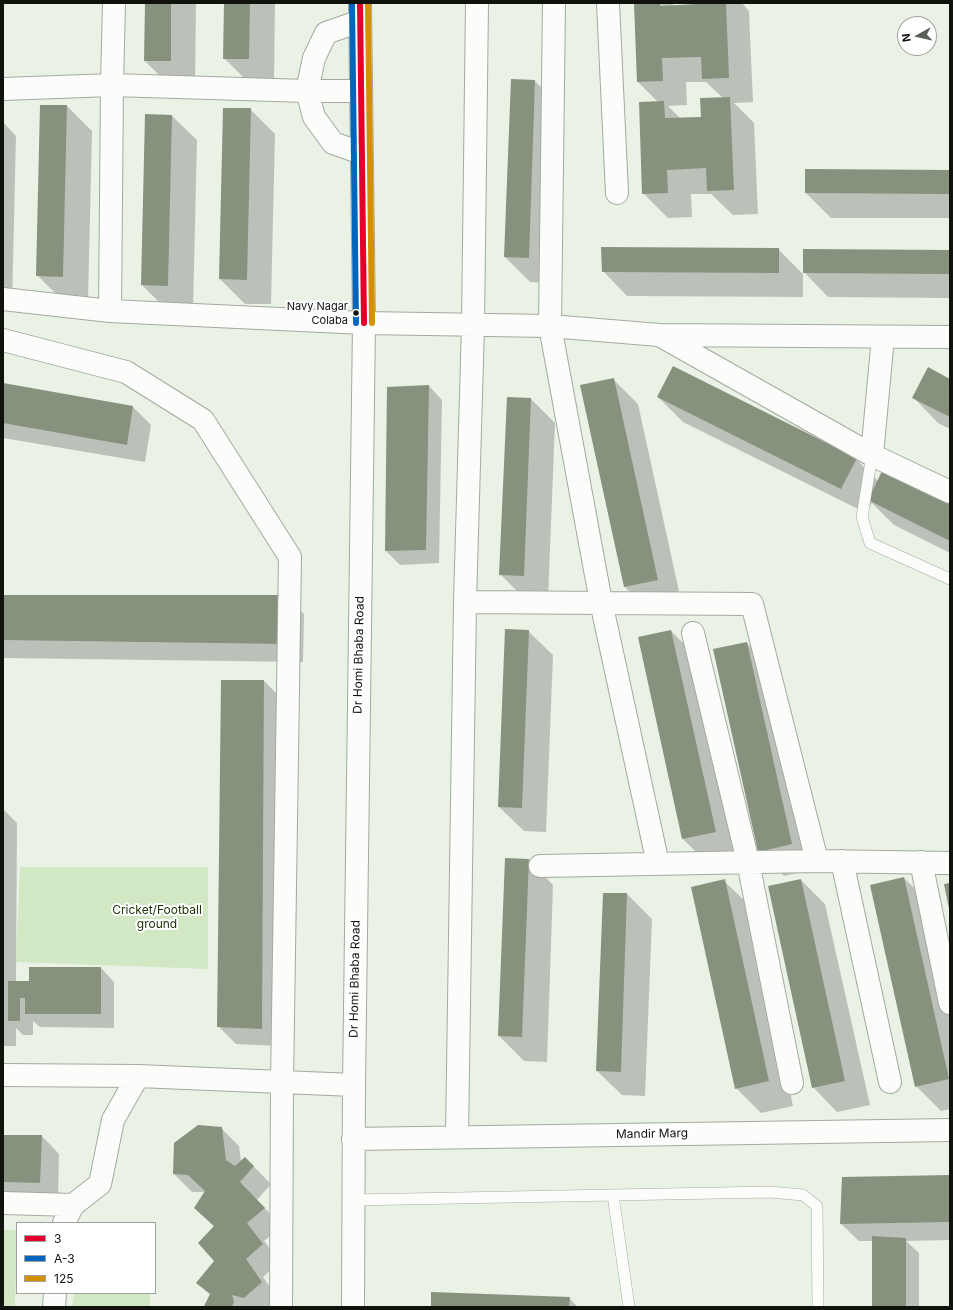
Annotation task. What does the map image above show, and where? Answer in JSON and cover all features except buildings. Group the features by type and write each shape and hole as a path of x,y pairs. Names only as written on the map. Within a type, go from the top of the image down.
{"street":[{"path":"110,311 114,3"},
{"path":"457,1137 465,602 473,326 477,3"},
{"path":"554,3 550,326 601,602 658,864"},
{"path":"608,3 616,193"},
{"path":"360,12 326,33 314,58 307,91 314,117 333,143 361,153"},
{"name":"Dr Homi Bhaba Road","path":"353,1307 353,1139 364,323 360,12"},
{"path":"3,89 112,85 307,91 360,91"},
{"path":"3,299 110,311 364,323 473,326 550,326 659,335 950,337"},
{"path":"659,335 872,455 950,492"},
{"path":"872,455 883,337"},
{"path":"3,340 126,372 203,420 290,557 282,1083 281,1307"},
{"path":"465,602 752,604 817,861"},
{"path":"693,633 748,862 792,1083"},
{"path":"540,866 817,861 950,863"},
{"path":"842,861 890,1082"},
{"path":"921,862 950,1003"},
{"path":"3,1075 138,1076 354,1085"},
{"path":"3,1203 68,1214 100,1184 113,1120 138,1076"},
{"name":"Mandir Marg","path":"353,1139 950,1130"},
{"path":"54,1307 55,1294"}],"lane":[{"path":"872,455 862,517 870,543 950,579"},
{"path":"353,1200 770,1192 803,1195 817,1206 818,1307"},
{"path":"614,1195 629,1307"}],"green space":[{"name":"Cricket/Football ground","path":"20,867 208,867 208,969 16,962"},
{"path":"3,1230 16,1230 15,1307 3,1307"},
{"path":"74,1294 150,1294 150,1307 72,1307"}],"transit line":[{"name":"A-3","path":"352,3 356,323"},
{"name":"3","path":"360,3 364,323"},
{"name":"125","path":"368,3 372,323"}],"place":[{"name":"Navy Nagar Colaba","path":"356,313"}]}
